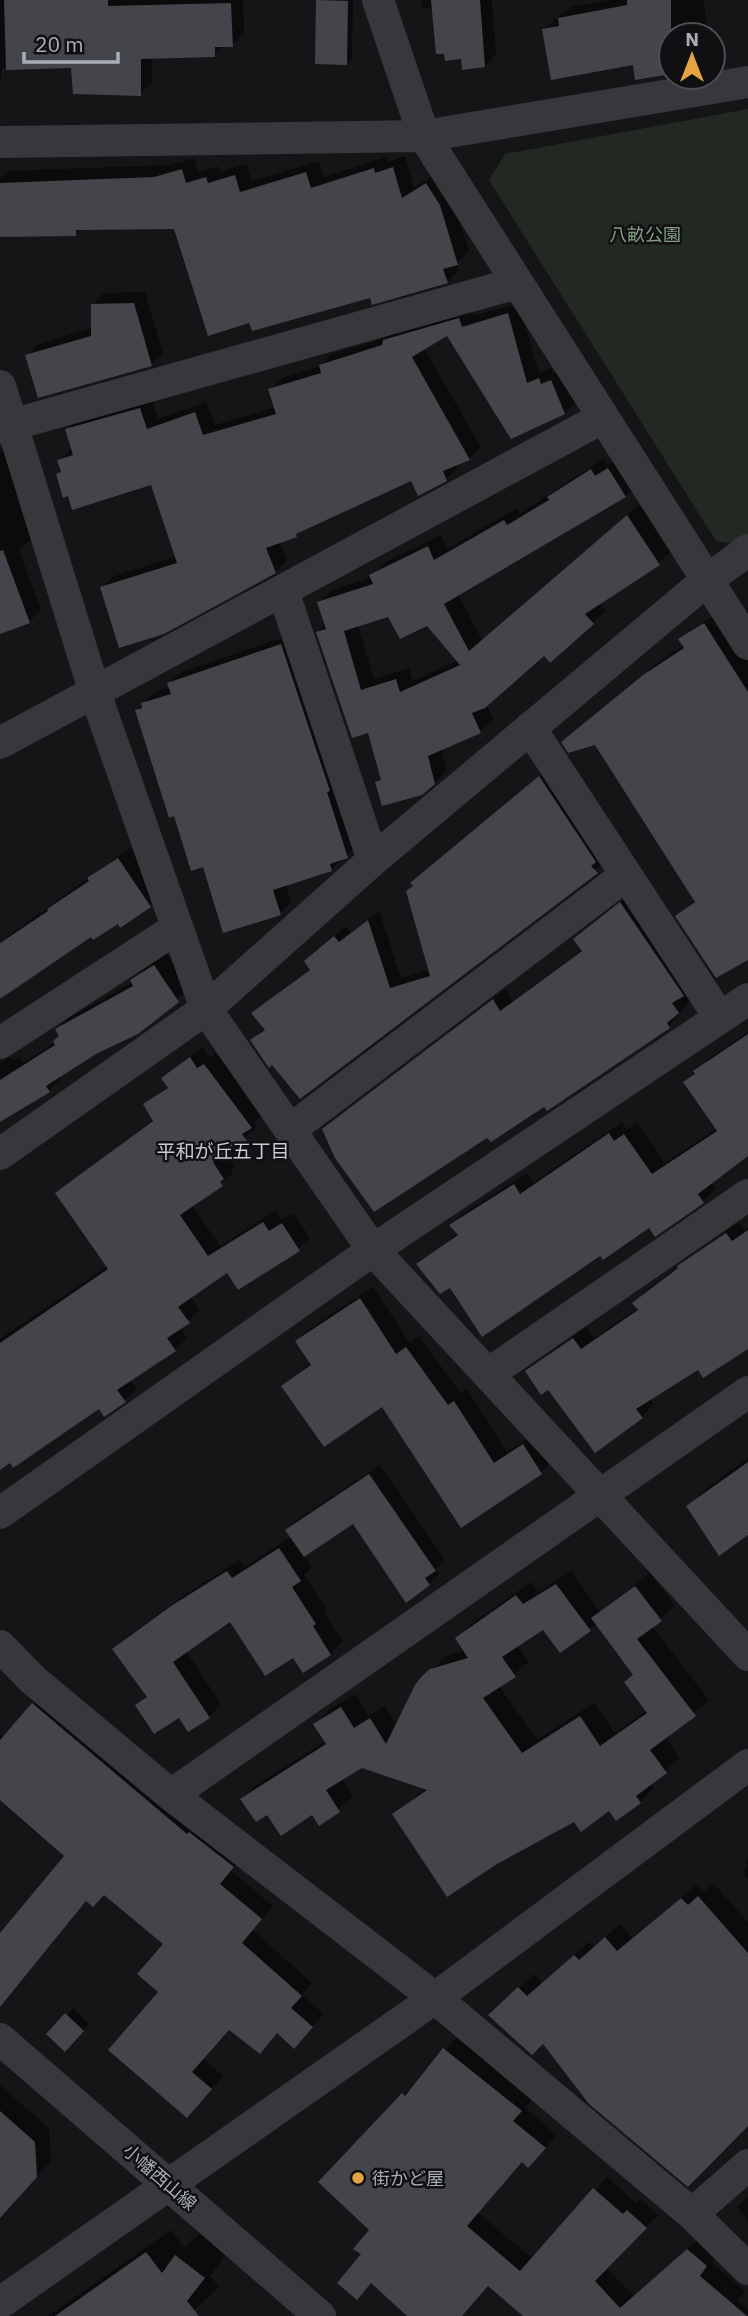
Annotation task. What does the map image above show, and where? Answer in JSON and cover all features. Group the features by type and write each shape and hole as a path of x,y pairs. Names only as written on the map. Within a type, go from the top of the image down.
{"street":[{"path":"378,0 424,136 748,644"},
{"path":"0,142 424,136 748,82"},
{"path":"6,427 517,283"},
{"path":"0,386 6,427 94,693 206,1009 373,1250 748,1655"},
{"path":"0,743 602,418"},
{"path":"0,1154 206,1009 373,860 706,580 748,550"},
{"path":"284,591 373,860"},
{"path":"530,728 720,1017"},
{"path":"290,1130 626,875"},
{"path":"0,1043 177,928"},
{"path":"0,1513 373,1250 748,999"},
{"path":"488,1374 748,1195"},
{"path":"172,1795 748,1392"},
{"path":"0,1646 32,1679 172,1795 435,1998 692,2214 748,2269"},
{"path":"0,2303 435,1998 748,1765"},
{"name":"小幡西山線","path":"0,2039 320,2316"},
{"path":"692,2214 748,2165"}],"green space":[{"name":"八畝公園","path":"748,109 748,534 734,544 716,541 489,180 505,154"}],"building":[{"path":"4,0 108,0 108,6 231,3 233,47 215,47 215,57 141,59 141,96 73,94 71,68 6,70"},
{"path":"316,0 348,1 347,65 315,64"},
{"path":"431,0 480,0 485,67 462,70 461,59 445,61 444,54 436,54"},
{"path":"627,0 671,0 671,21 657,21 657,76 635,80 633,65 551,80 542,29 559,26 558,18 627,5"},
{"path":"393,167 402,198 426,183 440,205 458,265 443,269 448,283 372,305 370,298 252,331 249,323 208,336 174,229 76,230 76,236 0,237 0,183 154,177 182,169 186,183 206,177 208,183 235,175 240,192 306,172 311,188 374,168 375,173"},
{"path":"134,303 152,366 38,398 25,355 91,336 91,304"},
{"path":"508,313 527,383 539,378 541,384 551,380 565,414 511,439 447,336 412,357 470,460 443,471 447,481 418,496 411,481 296,534 297,537 266,548 276,573 164,634 119,648 100,587 177,563 151,485 72,510 68,496 63,498 56,474 61,472 57,460 73,455 65,429 140,408 147,429 195,412 203,435 276,414 268,389 321,373 319,365 382,345 383,340 459,318 462,327"},
{"path":"608,468 626,497 444,604 469,651 627,515 660,565 585,614 594,624 550,663 544,656 485,708 472,713 481,733 428,756 435,784 422,795 382,806 375,782 381,780 368,733 352,738 316,632 326,629 317,602 373,584 369,575 428,546 434,560 504,520 507,525 549,500 547,497 591,469 595,476","holes":["388,617 400,639 427,626 460,665 400,692 396,679 361,690 344,631"]},
{"path":"3,550 30,623 0,634 0,551"},
{"path":"704,623 748,692 748,960 716,978 675,916 695,902 595,745 568,753 561,742 643,675 684,648 678,639"},
{"path":"281,644 330,791 327,792 348,858 330,864 332,871 273,890 281,915 223,933 203,867 191,871 174,816 169,818 135,710 142,708 141,703 171,694 167,683"},
{"path":"539,776 596,862 591,866 598,873 300,1099 272,1065 269,1068 250,1040 265,1030 251,1013 310,970 304,961 334,936 339,942 368,920 390,988 430,976 406,891 413,886 410,883"},
{"path":"118,858 151,907 120,928 118,924 93,940 91,937 0,999 0,943"},
{"path":"620,902 684,996 672,1003 679,1013 667,1023 670,1028 547,1111 544,1107 491,1142 487,1138 374,1212 335,1158 322,1129 493,999 500,1011 582,951 573,939"},
{"path":"154,965 179,1002 138,1034 96,1054 46,1086 50,1092 0,1122 0,1080 55,1045 53,1041 59,1036 55,1029 133,986 130,980"},
{"path":"748,1034 748,1156 698,1194 704,1203 655,1237 649,1228 603,1260 600,1256 482,1337 450,1288 440,1294 416,1264 458,1235 449,1225 514,1184 520,1194 609,1133 614,1141 624,1134 652,1174 717,1131 683,1082 695,1074 693,1071"},
{"path":"190,1057 197,1068 204,1064 252,1128 242,1134 247,1141 213,1162 224,1179 220,1182 223,1186 180,1215 208,1256 263,1222 269,1231 282,1223 300,1251 238,1290 227,1273 178,1307 190,1323 167,1338 176,1351 117,1390 126,1402 104,1417 99,1409 13,1468 10,1463 0,1470 0,1343 108,1269 55,1193 153,1121 143,1104 168,1088 161,1078"},
{"path":"748,1230 748,1349 703,1378 698,1370 636,1409 643,1418 595,1453 548,1390 541,1395 525,1371 573,1338 581,1349 638,1310 632,1303 678,1268 677,1266 726,1233 732,1241"},
{"path":"360,1298 396,1354 406,1347 448,1405 454,1401 494,1463 523,1444 542,1474 461,1528 382,1407 324,1447 281,1386 311,1365 295,1341"},
{"path":"748,1462 748,1535 719,1556 686,1506"},
{"path":"369,1474 436,1571 425,1578 430,1585 406,1603 353,1524 304,1557 285,1530"},
{"path":"279,1548 301,1581 292,1587 316,1624 313,1626 331,1655 303,1673 293,1658 265,1676 230,1622 173,1662 210,1718 188,1732 179,1718 154,1734 135,1705 147,1697 112,1649 171,1606 227,1571 232,1578"},
{"path":"556,1584 591,1631 560,1653 543,1630 502,1657 516,1677 483,1698 522,1753 580,1716 600,1746 647,1713 624,1682 633,1675 591,1618 635,1586 662,1621 637,1639 696,1716 650,1750 667,1773 636,1796 641,1803 616,1821 609,1811 581,1832 574,1822 497,1864 447,1897 392,1814 427,1790 362,1768 326,1790 340,1812 319,1826 312,1815 281,1836 267,1815 256,1822 240,1799 326,1744 313,1724 341,1707 354,1728 370,1718 386,1744 422,1676 430,1669 468,1658 455,1638 516,1595 523,1604"},
{"path":"32,1703 187,1834 189,1832 234,1867 220,1884 262,1919 242,1943 302,1996 291,2008 313,2027 294,2049 277,2033 260,2054 229,2030 192,2072 212,2089 187,2118 108,2050 158,1992 137,1974 163,1944 104,1895 93,1907 86,1901 0,2007 0,1933 64,1856 0,1800 0,1740"},
{"path":"698,1896 748,1953 748,2126 688,2187 589,2104 543,2044 532,2055 488,2015 518,1987 527,1996 574,1955 579,1960 605,1937 617,1951 681,1898 688,1905"},
{"path":"65,2013 84,2031 65,2052 46,2034"},
{"path":"443,2048 522,2111 513,2121 546,2148 528,2168 522,2162 467,2226 520,2271 593,2188 623,2214 627,2210 647,2228 595,2281 620,2308 687,2249 707,2266 700,2276 747,2316 523,2316 488,2286 462,2316 407,2316 371,2283 357,2300 337,2283 361,2254 353,2249 369,2230 318,2182 402,2093 405,2096"},
{"path":"0,2111 35,2142 37,2177 0,2218"},
{"path":"146,2252 162,2273 175,2255 205,2278 187,2301 199,2316 55,2316"}],"place":[{"name":"街かど屋","path":"358,2178"}],"district":[{"name":"平和が丘五丁目","path":"223,1151"}]}
